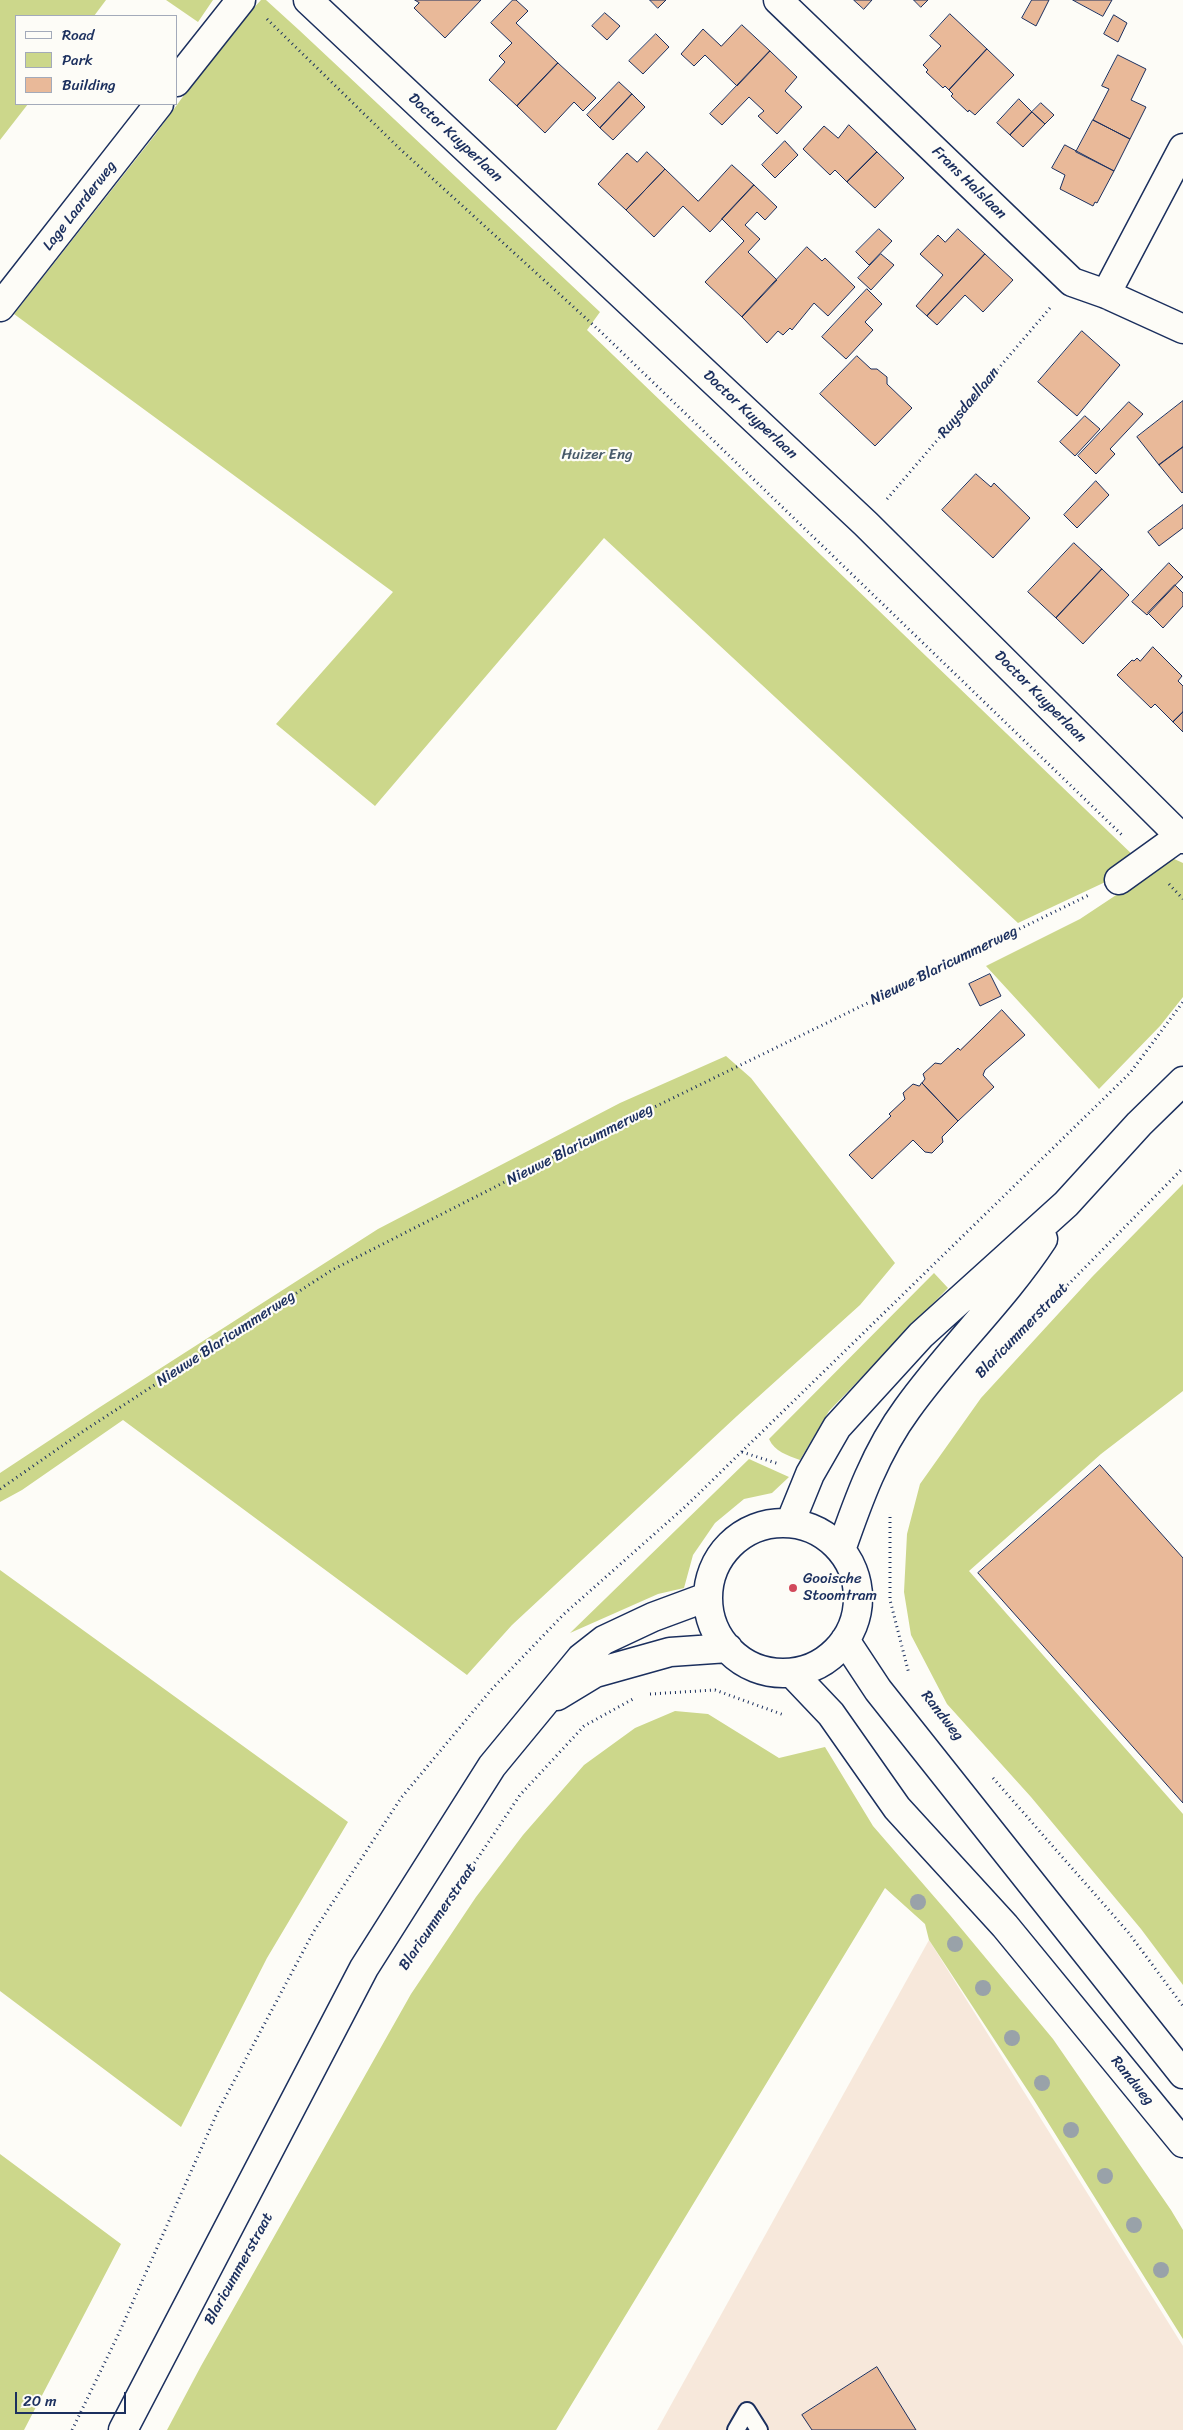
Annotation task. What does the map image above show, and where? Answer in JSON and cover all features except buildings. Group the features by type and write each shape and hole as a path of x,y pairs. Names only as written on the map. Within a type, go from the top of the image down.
{"main road":[{"name":"Doctor Kuyperlaan","path":"308,0 866,524 1182,836"},
{"name":"Frans Halslaan","path":"778,0 1072,282 1106,294 1183,328"},
{"path":"178,80 250,6"},
{"name":"Lage Laarderweg","path":"0,307 158,105"},
{"path":"1106,294 1183,148"},
{"path":"1119,880 1182,836"},
{"path":"790,1523 810,1474 837,1426 921,1336 1066,1204 1139,1124 1183,1081"},
{"path":"841,1550 861,1493 880,1454 906,1409 1026,1265 1066,1204"},
{"path":"790,1523 818,1531 841,1550 853,1571 858,1594 857,1610 845,1640 829,1657 794,1674 765,1670 748,1663 728,1648 711,1625 707,1597 713,1573 724,1552 743,1535 765,1525 790,1523"},
{"name":"Blaricummerstraat","path":"123,2430 364,1968 492,1766 580,1658 604,1640 653,1617 707,1597"},
{"path":"845,1640 878,1690 1183,2074"},
{"name":"Blaricummerstraat","path":"541,1706 595,1674 670,1652 728,1648"},
{"name":"Randweg","path":"794,1674 831,1714 897,1808 1005,1926 1183,2143"}],"lane":[{"path":"736,2430 746,2410 759,2430"}],"path":[{"path":"250,6 400,149 601,332 1146,860 1183,899"},
{"name":"Ruysdaellaan","path":"866,524 1072,282"},
{"name":"Nieuwe Blaricummerweg","path":"0,1489 94,1425 332,1270 593,1137 1119,880"},
{"name":"Blaricummerstraat","path":"984,1369 1183,1168"},
{"path":"742,1452 810,1474"},
{"name":"Randweg","path":"861,1493 890,1515 890,1600 910,1674 915,1682"},
{"path":"878,1690 910,1674"},
{"name":"Blaricummerstraat","path":"450,1899 520,1795 584,1726 640,1695 715,1690 783,1715 831,1714"},
{"path":"991,1775 1128,1932 1183,2006"}],"shaded area":[{"path":"929,1940 1183,2346 1183,2430 657,2430"}],"green space":[{"path":"0,0 106,0 95,15 15,15 15,105 27,105 0,140"},
{"path":"166,0 213,0 198,22"},
{"name":"Huizer Eng","path":"261,0 266,0 600,312 587,330 1137,859 1116,877 1018,923 604,538 375,806 276,724 393,592 14,314 155,135 222,43"},
{"path":"1172,858 1183,863 1183,997 1160,1026 1099,1089 986,966 1080,919"},
{"path":"726,1056 751,1078 895,1263 860,1305 737,1416 512,1625 467,1675 123,1420 22,1490 0,1502 0,1473 378,1229 620,1103"},
{"path":"1183,1184 1183,1391 1101,1454 969,1571 1183,1814 1183,1985 1141,1929 1031,1797 947,1704 911,1635 904,1592 907,1534 920,1484 981,1398 1092,1277"},
{"path":"934,1273 948,1288 829,1411 800,1460 775,1447 769,1439"},
{"path":"749,1459 789,1477 772,1493 744,1499 715,1523 693,1555 684,1588 658,1594 570,1633"},
{"path":"0,1570 348,1822 267,1958 181,2127 0,1991"},
{"path":"675,1711 708,1714 779,1758 825,1747 873,1826 1053,2039 1171,2210 1183,2230 1183,2339 1034,2100 929,1940 925,1924 885,1888 556,2430 167,2430 201,2366 411,1994 476,1897 523,1835 584,1765 635,1728"},
{"path":"0,2154 121,2244 24,2430 0,2430"}],"place":[{"name":"Gooische Stoomtram","path":"793,1588"}]}
